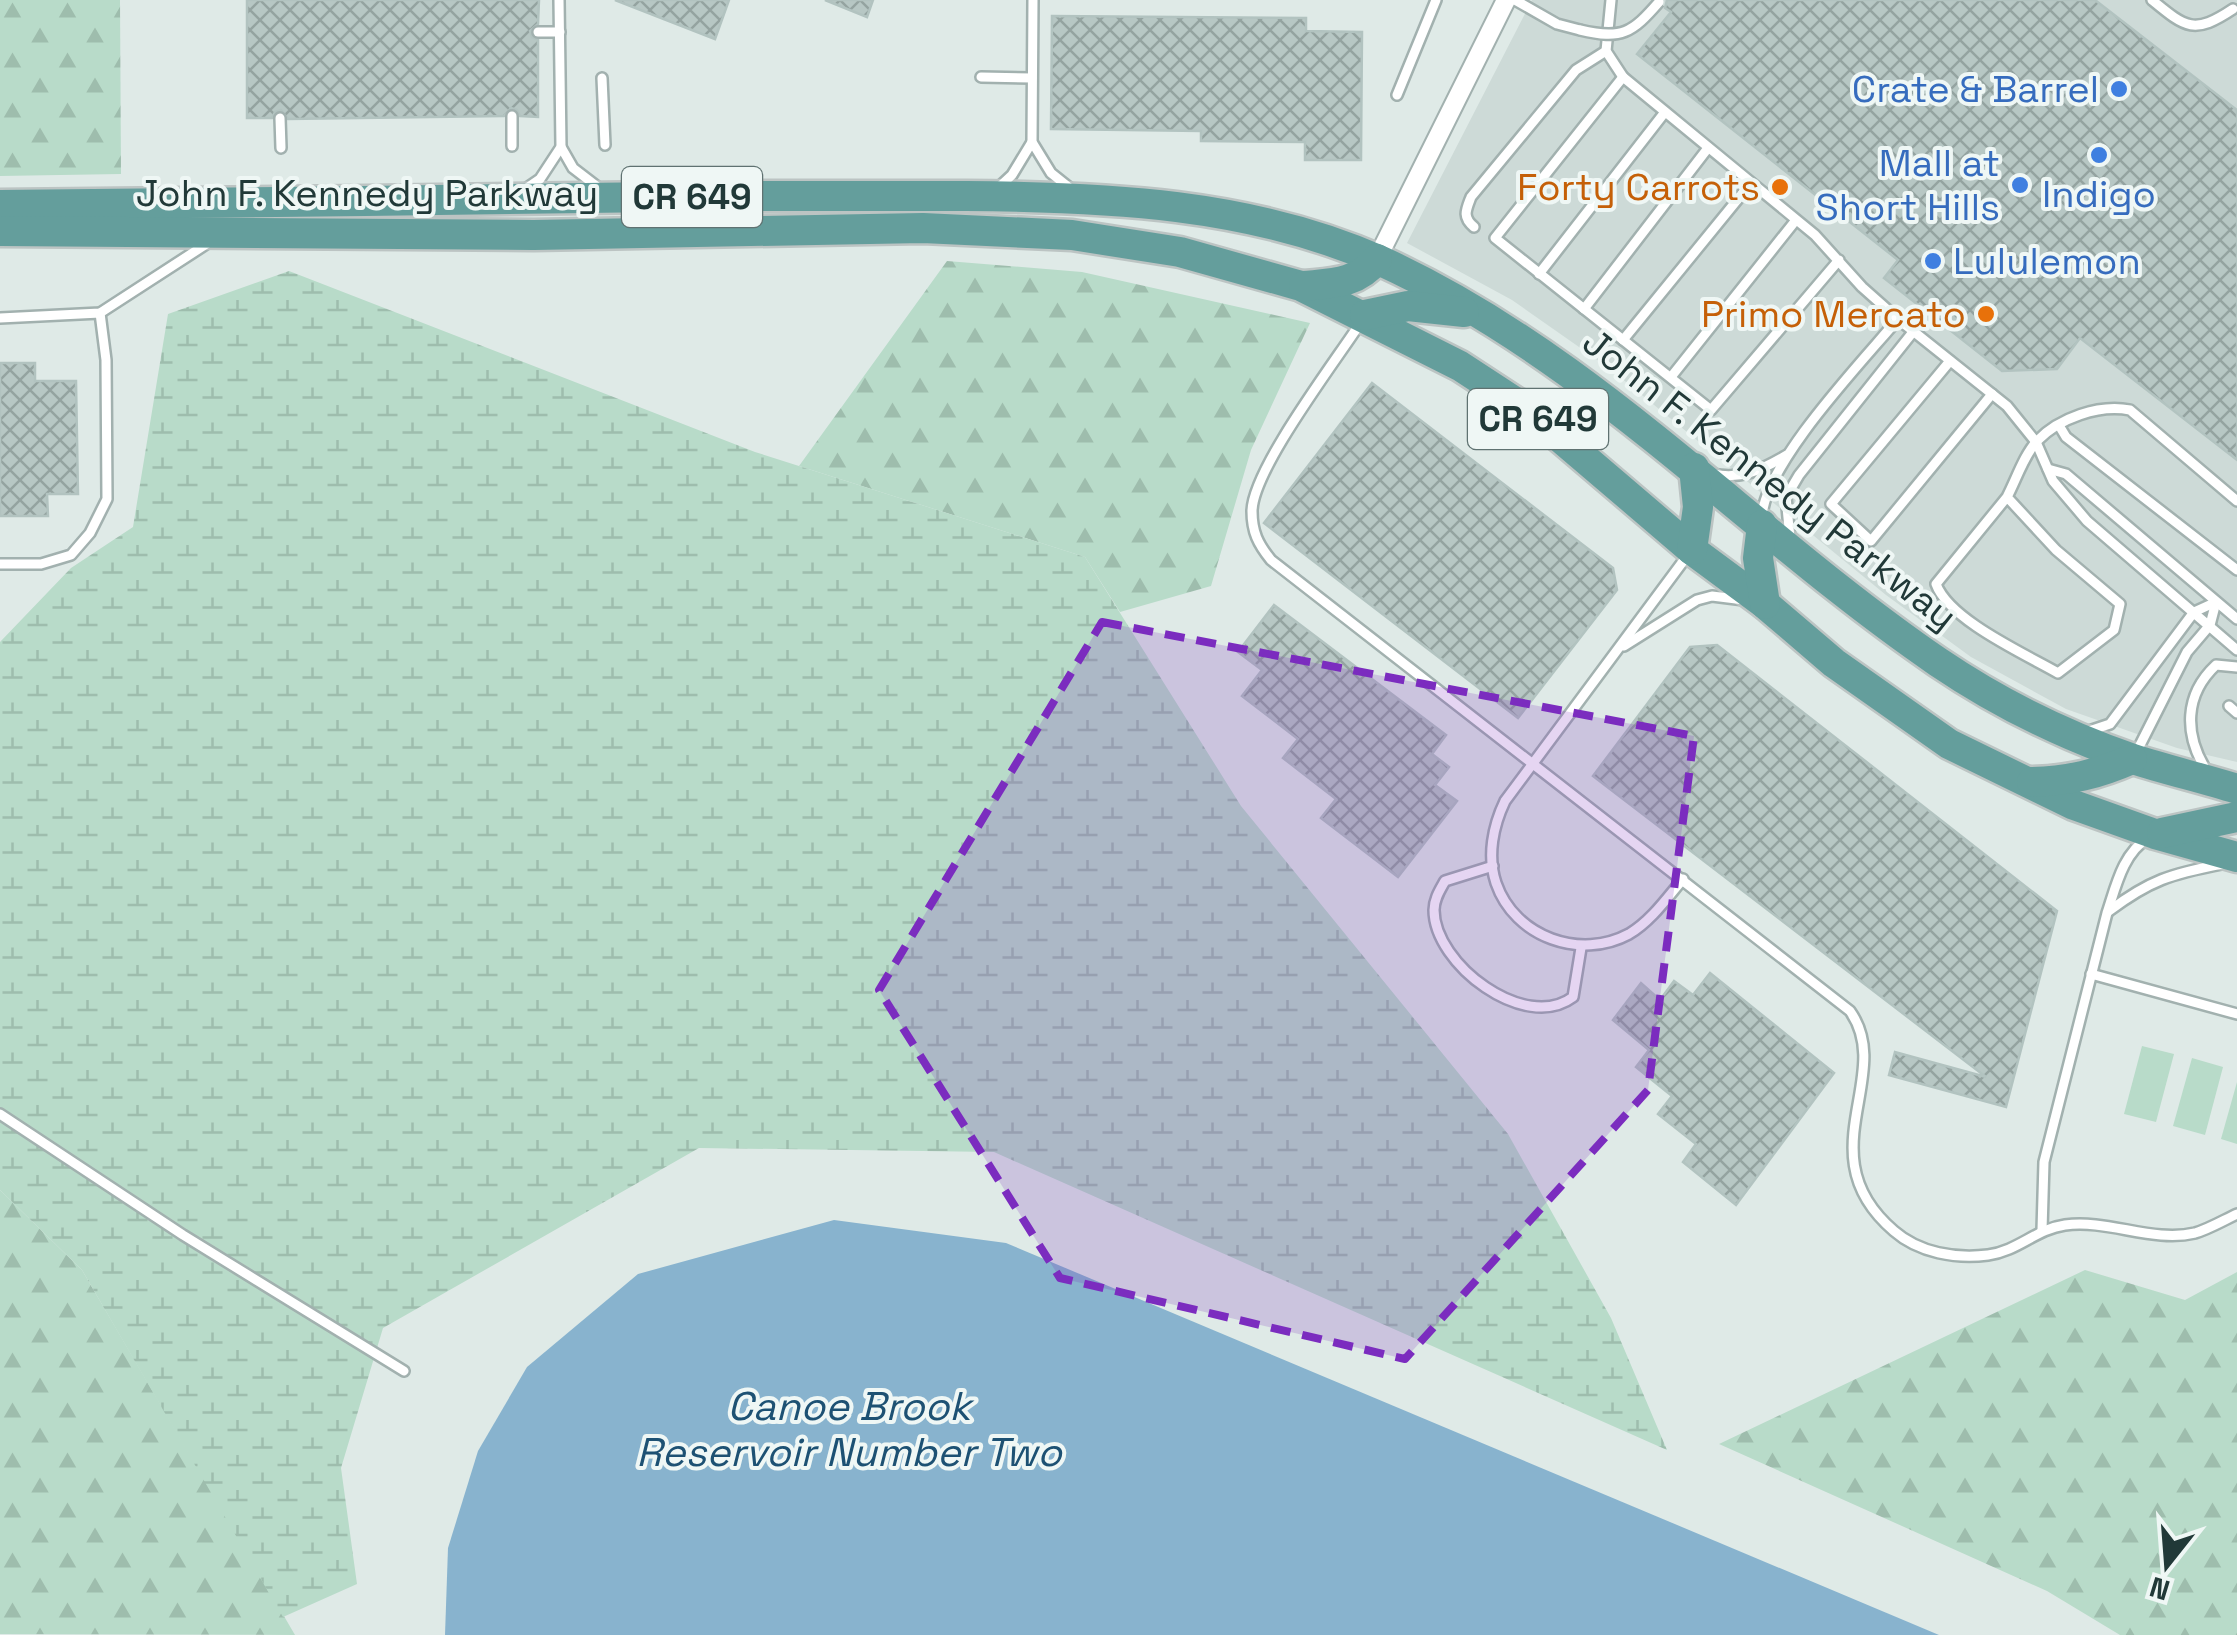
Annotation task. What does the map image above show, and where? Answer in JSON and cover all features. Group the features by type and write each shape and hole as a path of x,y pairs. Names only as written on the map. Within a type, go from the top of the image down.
{"main road":[{"name":"John F. Kennedy Parkway","path":"0,205 626,197 1081,197 1199,209 1289,230 1377,259 1486,315 1615,405 1797,554 1943,666 2064,731 2132,758 2225,785"},
{"name":"John F. Kennedy Parkway","path":"0,231 534,235 923,228 1072,234 1180,252 1301,286 1460,366 1529,411 1692,550 1877,696 1949,744 2074,805 2237,860"},
{"path":"1301,286 1346,282 1366,272 1377,259"},
{"path":"1365,315 1408,306 1486,315"},
{"path":"1692,550 1698,507 1694,468"},
{"path":"1762,526 1758,558 1765,604"},
{"path":"2029,782 2064,782 2098,775 2132,758"},
{"path":"2155,834 2237,818"}],"street":[{"path":"1377,259 1506,0"}],"lane":[{"path":"503,198 540,179 561,147 560,0"},
{"path":"1033,0 1032,142 1050,173 1081,197"},
{"path":"1397,95 1436,0"},
{"path":"1514,0 1557,24 1604,36 1634,31 1659,2"},
{"path":"1611,0 1606,50 1623,77 1796,220 1913,332 1992,394 2036,442 2053,481 2088,521 2237,650"},
{"path":"2152,0 2183,25 2208,26 2235,10 2222,0"},
{"path":"538,32 560,32"},
{"path":"1474,227 1464,213 1471,197 1576,70 1606,50"},
{"path":"981,77 1032,78"},
{"path":"1623,77 1495,238 1712,410 1838,260"},
{"path":"602,78 604,145"},
{"path":"1540,274 1666,112"},
{"path":"512,116 512,146"},
{"path":"280,118 280,148"},
{"path":"988,196 1012,175 1032,142"},
{"path":"561,147 584,179 626,197"},
{"path":"1584,309 1708,148"},
{"path":"1623,340 1751,183"},
{"path":"1671,377 1796,220"},
{"path":"0,318 100,313 225,232"},
{"path":"0,564 41,564 71,555 90,533 107,499 106,377 100,313"},
{"path":"1365,315 1263,470 1252,508 1255,540 1271,560 1840,1001 1858,1023 1862,1052 1853,1167 1862,1194 1878,1217 1901,1237 1926,1250 1955,1256 1987,1255 2016,1248 2042,1230 2070,1224 2163,1234 2195,1233 2237,1214"},
{"path":"1762,526 1764,500 1790,453 1898,319"},
{"path":"1797,554 1787,532 1786,498 1799,474 1913,332"},
{"path":"1950,361 1831,504 1870,541 1992,394"},
{"path":"2007,497 2056,550 2120,604 2114,630 2058,672 1941,598 1936,584 2007,497 2036,442 2082,413 2110,406 2130,410 2237,501"},
{"path":"2060,426 2066,437 2237,570"},
{"path":"1694,468 1733,478 1790,453"},
{"path":"2048,470 2066,474 2237,619"},
{"path":"1683,879 1631,933 1581,948 1557,942 1534,931 1502,895 1493,866 1494,824 1505,801 1692,550"},
{"path":"1617,650 1697,600 1712,596 1765,604"},
{"path":"2064,731 2096,731 2110,724 2194,612 2216,602"},
{"path":"2132,758 2188,652 2210,625 2216,602"},
{"path":"2225,785 2191,738 2190,710 2200,680 2216,665 2237,666"},
{"path":"2042,1230 2044,1162 2107,913 2119,876 2135,846 2155,834"},
{"path":"2107,913 2142,886 2237,860"},
{"path":"1493,866 1445,881 1434,909 1444,944 1469,974 1492,992 1513,1001 1536,1008 1556,1007 1572,998 1581,948"},
{"path":"2091,974 2237,1014"},
{"path":"0,1114 183,1235 404,1371"}],"highlighted area":[{"path":"1102,622 1694,736 1648,1090 1405,1359 1060,1278 879,990"}],"shaded area":[{"path":"1532,0 2237,0 2237,762 2177,748 2066,709 1971,657 1886,595 1609,368 1512,300 1407,243"}],"green space":[{"path":"0,0 120,0 121,174 0,176"},
{"path":"947,261 1082,272 1310,323 1251,450 1211,586 1120,612 1085,557 799,466"},
{"path":"289,271 755,452 1085,557 1241,806 1508,1134 1611,1318 1667,1450 994,1152 699,1148 383,1328 341,1468 357,1584 283,1617 82,1270 0,1190 0,642 71,568 133,527 168,314"},
{"path":"2142,1046 2174,1054 2156,1122 2124,1114"},
{"path":"2192,1058 2223,1067 2205,1135 2173,1126"},
{"path":"2237,1082 2237,1144 2221,1139"},
{"path":"0,1190 82,1270 295,1635 0,1634"},
{"path":"2085,1270 2185,1300 2237,1272 2237,1635 2120,1635 2047,1591 1719,1444"}],"water":[{"name":"Canoe Brook Reservoir Number Two","path":"834,1220 1006,1243 1939,1635 445,1635 448,1548 478,1451 527,1367 638,1274"}],"building":[{"path":"247,0 539,0 538,24 530,31 538,40 538,117 520,116 511,108 504,116 288,119 281,110 272,118 247,118"},
{"path":"615,0 729,0 715,39"},
{"path":"825,0 873,0 867,17"},
{"name":"Mall at Short Hills","path":"1667,0 2095,0 2237,110 2237,460 2080,338 2057,369 2002,371 1884,278 1898,260 1637,54 1671,12 1665,8"},
{"path":"1052,16 1306,18 1306,31 1362,32 1361,160 1305,160 1305,142 1201,141 1201,131 1051,129"},
{"path":"0,363 35,363 35,381 76,381 78,494 47,494 48,516 0,516"},
{"path":"1372,383 1613,568 1617,590 1518,718 1264,523"},
{"path":"1274,605 1446,735 1432,754 1449,767 1435,785 1457,801 1398,877 1321,818 1336,799 1283,758 1298,739 1242,696 1262,670 1238,652"},
{"path":"1717,645 2057,911 2006,1107 1889,1075 1895,1052 1986,1077 1593,776 1690,647"},
{"path":"1710,973 1834,1073 1736,1205 1683,1162 1696,1144 1658,1114 1672,1096 1636,1067 1649,1050 1613,1020 1641,983 1660,1000 1674,981 1693,995"}],"place":[{"name":"Crate & Barrel","path":"2119,89"},
{"name":"Indigo","path":"2099,155"},
{"name":"Mall at Short Hills","path":"2020,185"},
{"name":"Forty Carrots","path":"1780,187"},
{"name":"Lululemon","path":"1933,261"},
{"name":"Primo Mercato","path":"1986,314"}]}
